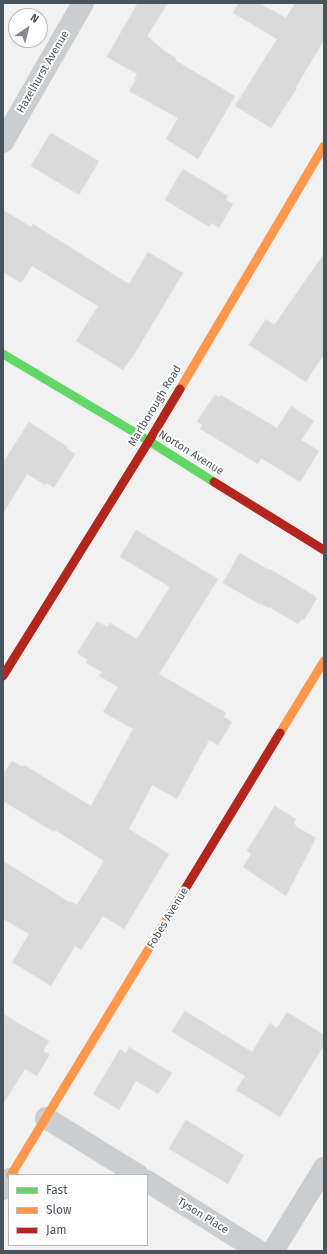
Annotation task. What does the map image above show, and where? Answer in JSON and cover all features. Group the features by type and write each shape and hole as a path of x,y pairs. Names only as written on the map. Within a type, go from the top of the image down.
{"street":[{"name":"Hazelhurst Avenue","path":"3,142 83,3"},
{"name":"Marlborough Road","path":"3,676 149,440 324,146"},
{"name":"Norton Avenue","path":"3,354 149,440 324,550"},
{"name":"Fobes Avenue","path":"12,1174 324,660"},
{"path":"46,1118 136,1174"},
{"path":"273,1251 324,1168"},
{"name":"Tyson Place","path":"148,1182 259,1251"}],"building":[{"path":"138,3 168,3 147,36 166,52 176,58 175,60 235,96 198,159 166,139 178,118 129,91 136,80 134,79 137,74 107,57"},
{"path":"239,3 259,3 286,18 295,3 324,3 324,40 296,87 297,88 271,128 235,106 277,39 233,13"},
{"path":"51,133 99,161 79,195 31,166"},
{"path":"183,169 228,196 226,200 233,204 219,228 211,223 209,227 165,200"},
{"path":"3,210 31,227 33,224 129,284 148,252 183,273 132,358 123,370 76,341 98,306 32,266 21,283 3,272"},
{"path":"324,254 324,354 306,382 249,345 266,319 274,325"},
{"path":"215,395 219,397 221,395 277,428 291,406 314,421 301,440 319,451 300,482 261,458 258,464 200,429 202,425 197,422"},
{"path":"29,422 68,447 67,449 75,454 54,488 47,483 45,485 27,474 3,514 3,463"},
{"path":"136,530 218,579 159,674 226,713 224,717 232,722 218,745 209,740 177,799 152,785 129,829 169,854 124,929 103,916 81,950 75,946 51,986 12,962 29,934 3,919 3,861 69,902 70,901 77,905 104,861 55,830 54,832 3,801 3,774 12,761 23,767 24,765 91,806 133,729 103,712 118,687 99,676 102,672 86,663 88,660 77,653 97,621 107,627 110,623 137,639 170,587 120,557"},
{"path":"240,553 269,570 270,569 317,598 304,620 302,619 298,624 223,583"},
{"path":"275,806 296,819 294,823 296,825 295,826 316,838 286,896 243,867 251,854 247,851"},
{"path":"185,1011 252,1052 270,1023 277,1028 287,1012 324,1035 324,1045 280,1117 236,1090 245,1076 172,1032"},
{"path":"3,1014 49,1041 43,1051 50,1054 37,1076 25,1069 3,1104"},
{"path":"129,1047 172,1073 158,1094 136,1081 119,1110 93,1094 120,1049 126,1053"},
{"path":"186,1120 244,1155 228,1184 169,1149"}],"traffic: fast":[{"path":"3,354 149,441 214,482"}],"traffic: slow":[{"path":"180,389 324,146"},
{"path":"280,733 324,661"},
{"path":"12,1174 179,899"}],"traffic: jam":[{"path":"3,676 180,389"},
{"path":"214,482 324,550"},
{"path":"179,899 280,733"}]}
